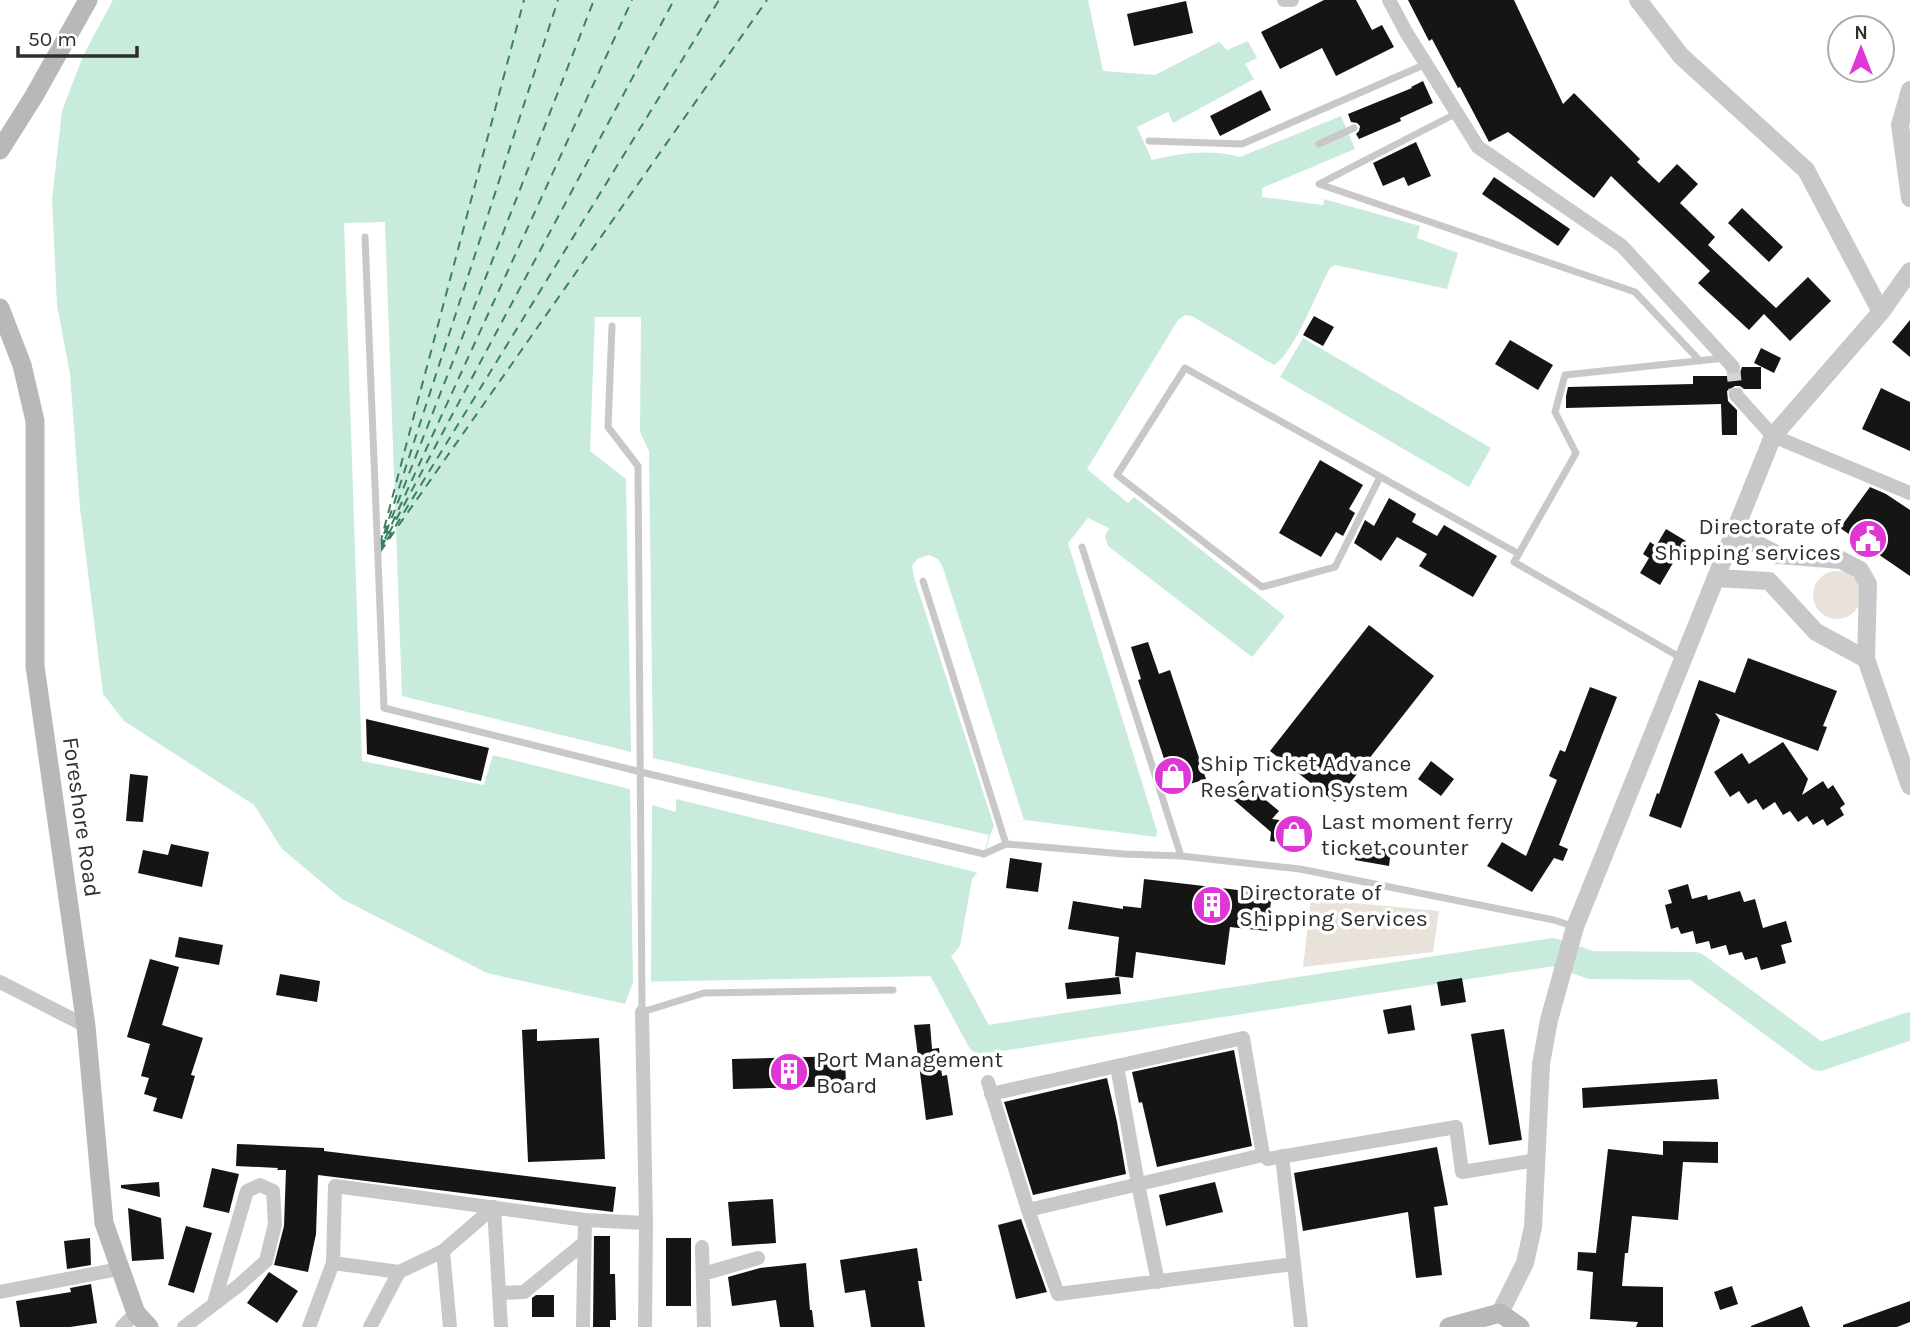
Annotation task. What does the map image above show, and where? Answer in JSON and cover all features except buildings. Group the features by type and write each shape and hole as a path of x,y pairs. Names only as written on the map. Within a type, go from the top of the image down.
{"main road":[{"path":"0,150 88,0"},
{"name":"Foreshore Road","path":"0,308 22,365 36,421 36,666 86,1026 104,1223 135,1322"},
{"path":"1449,1327 1500,1313 1520,1327"}],"street":[{"path":"1284,0 1292,0"},
{"path":"1389,0 1478,147 1622,246 1729,363"},
{"path":"1638,0 1681,56 1806,170 1881,312"},
{"path":"1910,90 1900,125 1910,198"},
{"path":"1500,1313 1525,1263 1533,1227 1541,1064 1549,1020 1573,934 1773,436 1881,312 1910,271"},
{"path":"1736,395 1773,436 1910,493"},
{"path":"1734,532 1778,555 1841,560 1860,570 1868,584 1866,659 1910,786"},
{"path":"1716,578 1769,581 1816,632 1866,659"},
{"path":"0,982 86,1026"},
{"path":"642,1012 645,1327"},
{"path":"1263,1155 1243,1038 1117,1066 989,1088 1058,1294 1294,1264"},
{"path":"1117,1066 1158,1282"},
{"path":"1028,1210 1263,1155 1268,1158 1282,1156 1456,1127 1462,1172 1536,1160"},
{"path":"1282,1156 1301,1327"},
{"path":"184,1327 237,1286 266,1261 275,1224 273,1191 260,1185 247,1191 214,1303"},
{"path":"309,1327 333,1263 335,1186 585,1220 646,1223"},
{"path":"333,1263 399,1272 443,1251 495,1208"},
{"path":"495,1208 501,1327"},
{"path":"583,1327 585,1220"},
{"path":"499,1293 524,1292 584,1243"},
{"path":"702,1247 704,1327"},
{"path":"443,1251 450,1327"},
{"path":"703,1274 758,1258"},
{"path":"0,1292 119,1269"},
{"path":"370,1327 399,1272"}],"lane":[{"path":"1149,141 1242,144 1426,64"},
{"path":"1457,113 1319,184 1635,292 1700,361"},
{"path":"1319,144 1354,128"},
{"path":"365,237 384,708 984,854 1006,844 1181,856 1300,869 1554,920 1573,934"},
{"path":"612,326 608,427 638,466 642,1012 704,993 893,990"},
{"path":"1683,659 1514,562 1576,453 1555,412 1564,375 1700,361 1729,363"},
{"path":"1380,477 1335,567 1262,587 1117,475 1185,368 1519,554"},
{"path":"1082,547 1181,856"},
{"path":"923,581 1006,844"}],"shaded area":[{"path":"113,0 1088,0 1103,71 1155,75 1219,42 1227,50 1248,41 1257,58 1245,64 1254,79 1173,123 1168,112 1137,127 1152,160 1196,153 1240,157 1341,116 1355,149 1262,188 1262,197 1323,205 1324,199 1420,226 1417,238 1458,253 1447,289 1335,265 1330,268 1298,335 1274,365 1192,316 1185,315 1178,320 1087,469 1128,503 1134,497 1285,616 1252,657 1108,546 1105,536 1109,528 1088,518 1068,543 1157,831 1156,837 1025,820 994,826 980,868 972,879 960,946 935,976 633,982 625,1004 487,973 342,899 282,849 254,805 124,721 103,694 80,508 70,374 57,305 52,200 62,111 83,56"},
{"path":"1303,338 1491,448 1469,487 1280,377"},
{"path":"1837,571 1854,578 1861,595 1854,612 1837,619 1820,612 1813,595 1820,578"},
{"path":"1311,899 1439,911 1433,952 1303,967"}],"pier":[{"path":"385,222 402,696 631,752 626,479 590,451 595,317 641,317 640,432 649,451 653,758 989,835 979,873 676,799 676,812 652,805 651,982 633,982 630,789 493,755 484,785 362,761 344,223"},
{"path":"929,555 938,559 943,568 1024,820 994,826 914,577 912,566 917,559"}],"waterway":[{"path":"942,968 981,1040 1553,952 1591,965 1695,966 1819,1057 1910,1026"}],"ferry route":[{"path":"380,544 524,0"},
{"path":"384,534 558,0"},
{"path":"380,548 594,0"},
{"path":"385,539 632,0"},
{"path":"381,548 674,0"},
{"path":"387,540 719,0"},
{"path":"380,552 767,0"}],"tunnel":[{"path":"1733,367 1736,395"}],"place":[{"name":"Directorate of Shipping services","path":"1868,539"},
{"name":"Ship Ticket Advance Reservation System","path":"1173,776"},
{"name":"Last moment ferry ticket counter","path":"1294,834"},
{"name":"Directorate of Shipping Services","path":"1212,905"},
{"name":"Port Management Board","path":"789,1072"}]}
